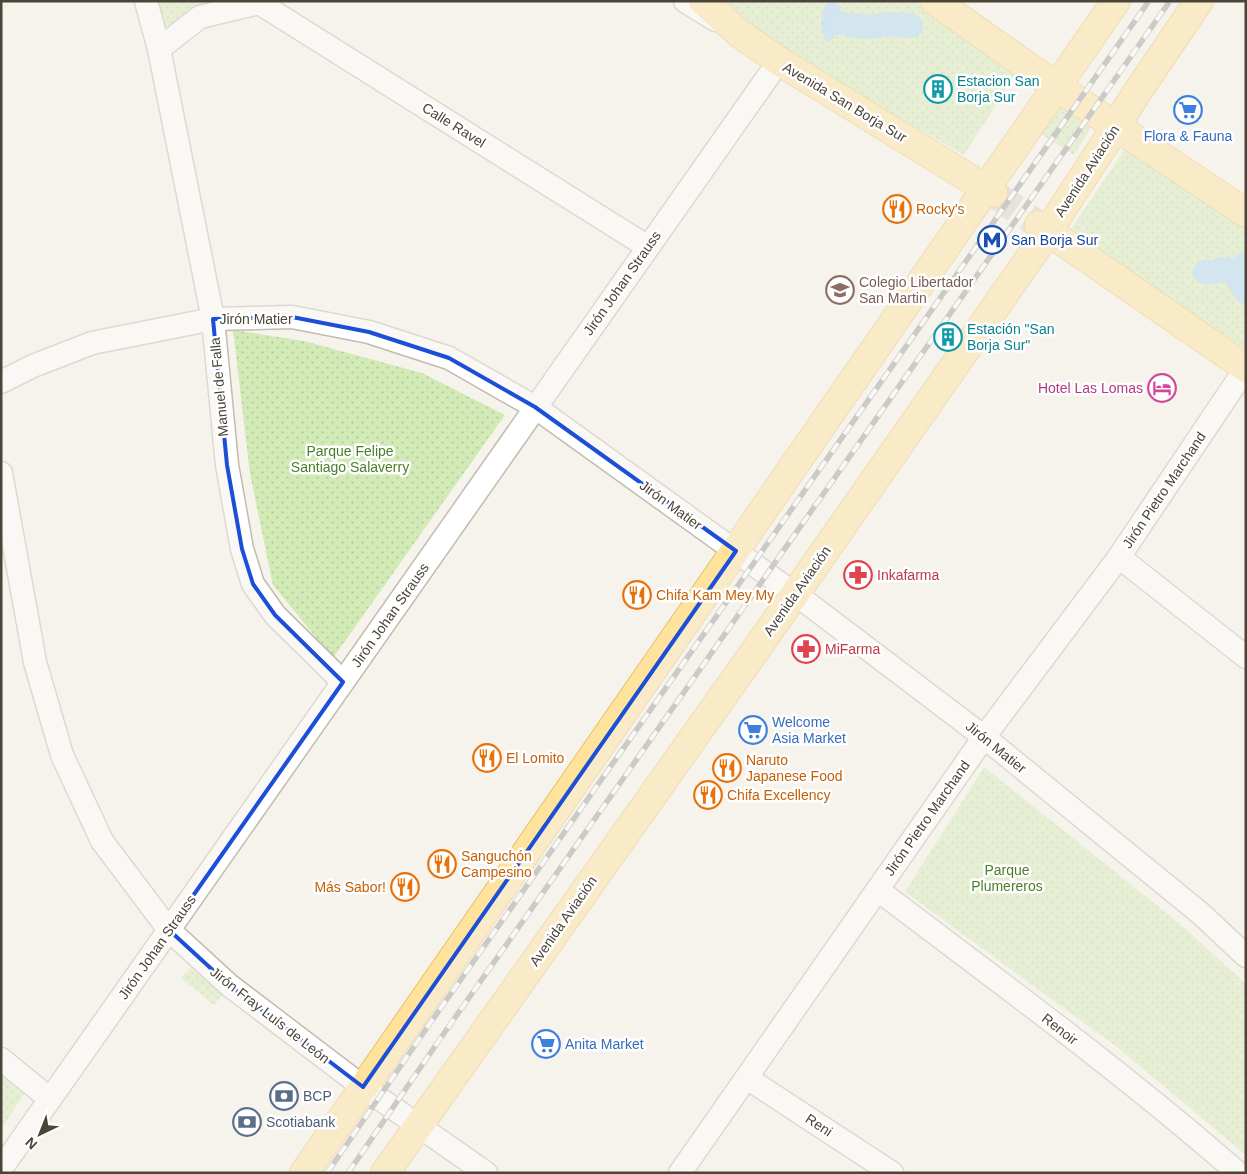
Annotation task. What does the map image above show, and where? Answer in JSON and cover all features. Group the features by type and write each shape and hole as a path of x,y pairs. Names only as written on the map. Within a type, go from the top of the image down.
{"main road":[{"name":"Avenida San Borja Sur","path":"703,1 740,34 779,61 990,191"},
{"path":"934,1 1057,87 1246,213"},
{"path":"304,1173 736,551 990,191 1057,87 1116,1"},
{"name":"Avenida Aviación","path":"385,1173 795,594 1044,228 1116,126 1199,1"},
{"path":"1044,228 1246,368"}],"street":[{"name":"Manuel de Falla","path":"146,1 159,49 213,319 227,465 242,549 253,584 275,615 343,682"},
{"path":"685,1 740,34"},
{"name":"Calle Ravel","path":"159,49 200,17 258,2 648,247"},
{"name":"Jirón Johan Strauss","path":"1,1169 779,61"},
{"name":"Jirón Matier","path":"1,382 33,366 92,343 213,319 292,317 369,332 449,358 535,407 795,594 984,737 1200,913 1246,956"},
{"name":"Jirón Pietro Marchand","path":"680,1173 984,737 1119,557 1246,368"},
{"name":"Jirón Fray Luís de León","path":"1,473 35,662 62,755 102,841 169,930 229,986 363,1087 486,1173"},
{"path":"1119,557 1246,657"},
{"name":"Renoir","path":"878,890 1046,1018 1198,1138 1238,1173"},
{"path":"1,1059 50,1099"},
{"name":"Reni","path":"747,1078 892,1173"}],"highlighted area":[{"path":"292,317 369,332 449,358 535,407 736,551 363,1087 229,985 169,930 343,682 275,615 253,584 242,549 227,465 213,319"}],"green space":[{"path":"149,1 256,1 200,17 159,49"},
{"path":"721,1 918,1 1018,70 964,155 794,58 731,12"},
{"path":"1059,103 1093,125 1074,155 1039,133"},
{"path":"1127,146 1246,221 1246,349 1069,232"},
{"name":"Parque Felipe Santiago Salaverry","path":"233,330 304,341 422,373 505,415 333,658 273,585 250,474"},
{"name":"Parque Plumereros","path":"984,767 1179,923 1246,984 1246,1155 1117,1047 905,892"},
{"path":"190,968 223,994 214,1005 181,978"},
{"path":"1,1069 27,1090 1,1129"}],"water":[{"path":"829,1 837,2 841,7 837,30 834,38 829,41 825,40 823,36 821,19 823,9"}],"waterway":[{"path":"839,23 864,27 893,24 911,26"},
{"path":"1205,272 1215,272 1221,269 1234,271 1246,264"},
{"path":"1234,271 1246,292"}],"tunnel":[{"path":"993,193 1039,225"}],"railway":[{"path":"327,1173 426,1029 1149,1"},
{"path":"348,1173 440,1039 1170,1"}],"place":[{"name":"Estacion San Borja Sur","path":"938,89"},
{"name":"Flora & Fauna","path":"1188,110"},
{"name":"Rocky's","path":"897,209"},
{"name":"San Borja Sur","path":"992,240"},
{"name":"Colegio Libertador San Martin","path":"840,290"},
{"name":"Estación \"San Borja Sur\"","path":"948,337"},
{"name":"Hotel Las Lomas","path":"1162,388"},
{"name":"Inkafarma","path":"858,575"},
{"name":"Chifa Kam Mey My","path":"637,595"},
{"name":"MiFarma","path":"806,649"},
{"name":"Welcome Asia Market","path":"753,730"},
{"name":"El Lomito","path":"487,758"},
{"name":"Naruto Japanese Food","path":"727,768"},
{"name":"Chifa Excellency","path":"708,795"},
{"name":"Sanguchón Campesino","path":"442,864"},
{"name":"Más Sabor!","path":"405,887"},
{"name":"Anita Market","path":"546,1044"},
{"name":"BCP","path":"284,1096"},
{"name":"Scotiabank","path":"247,1122"}]}
